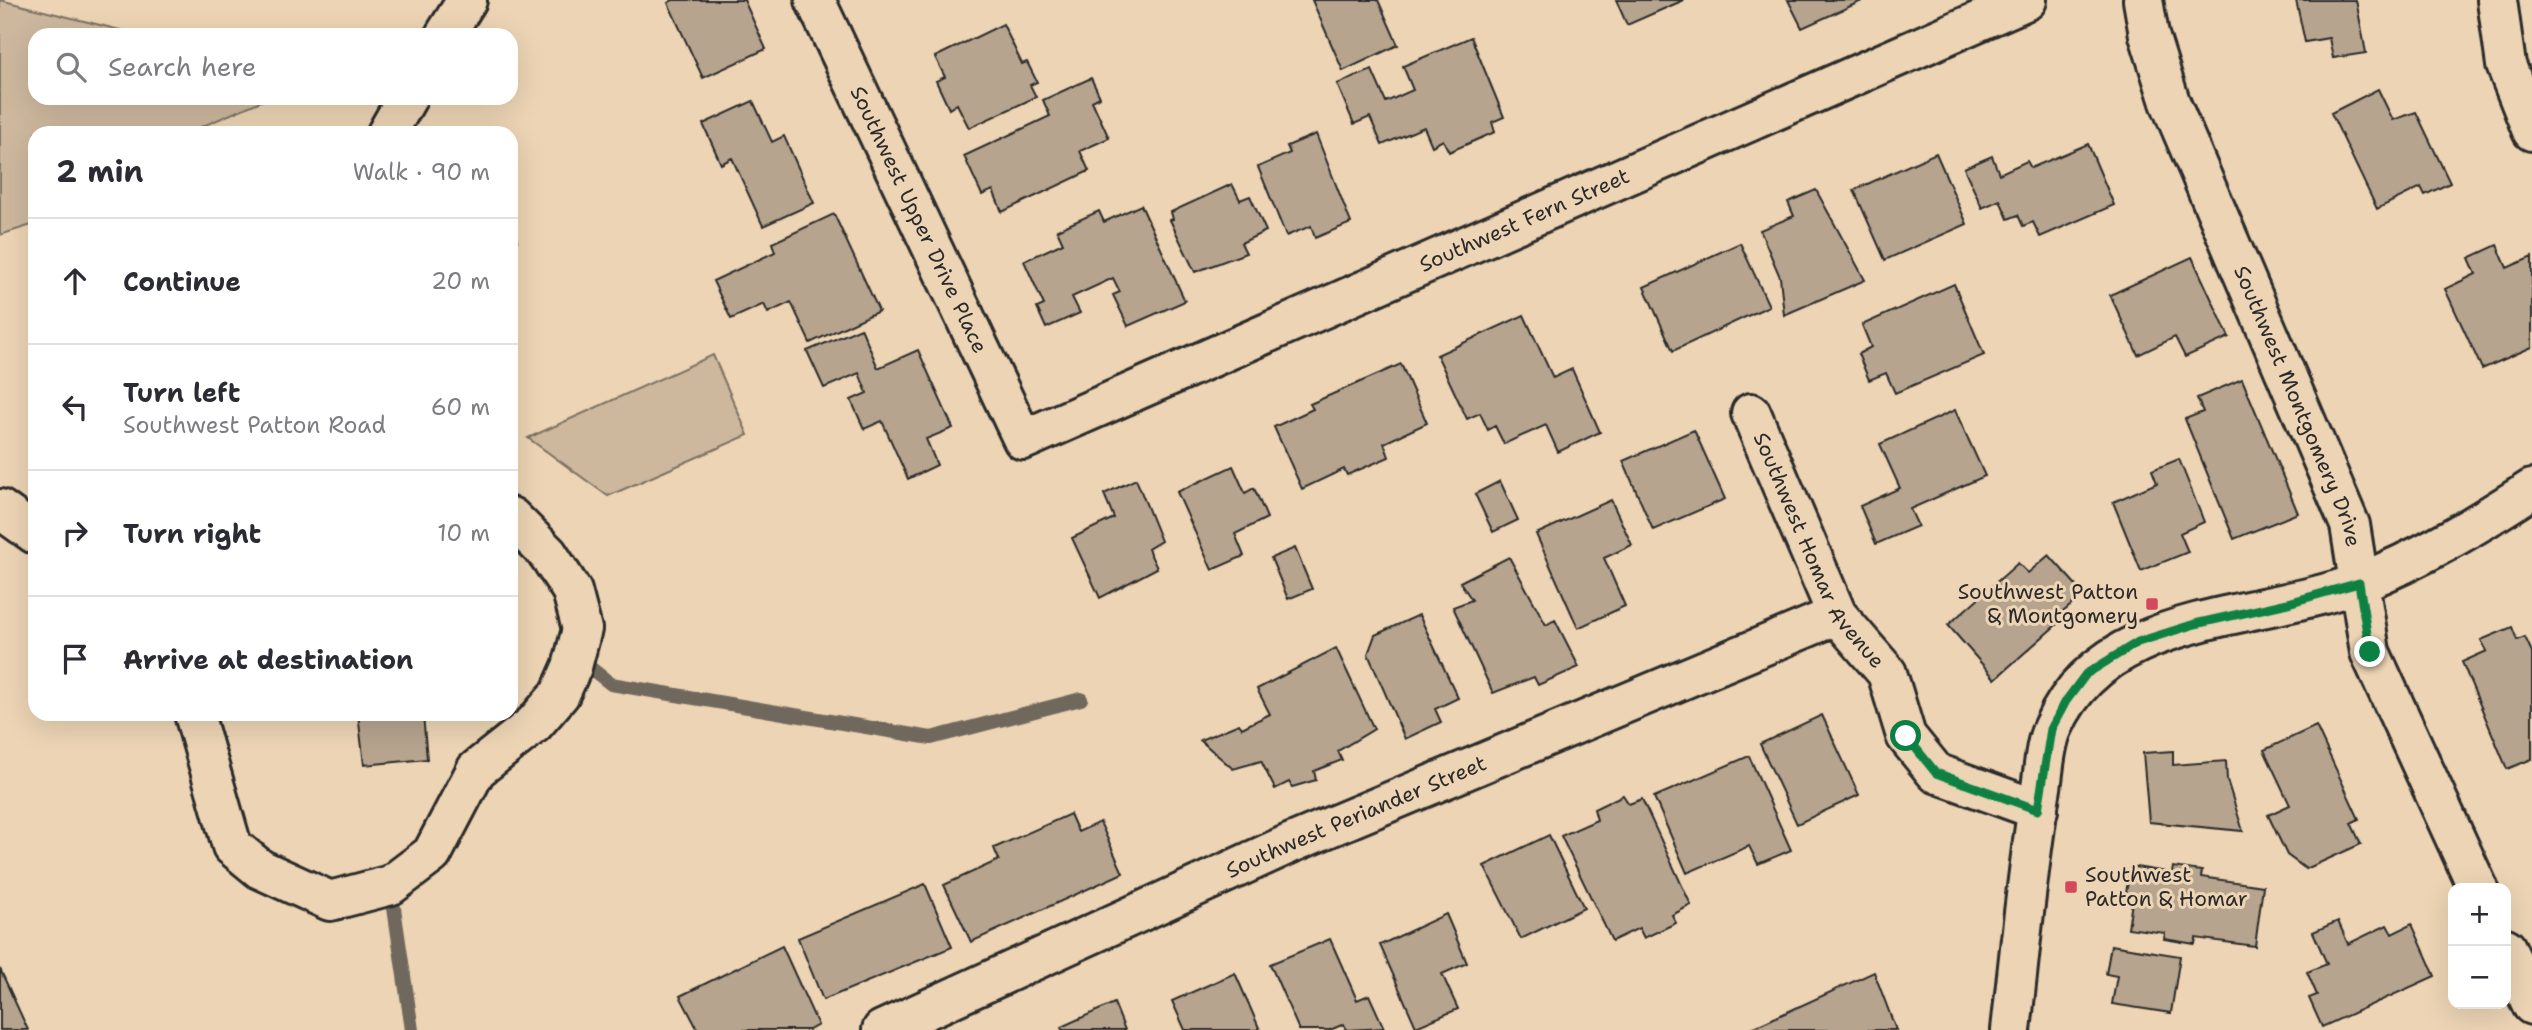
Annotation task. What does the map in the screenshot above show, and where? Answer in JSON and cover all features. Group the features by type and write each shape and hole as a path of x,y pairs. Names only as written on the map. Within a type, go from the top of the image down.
{"street":[{"path":"449,28 467,0"},
{"name":"Southwest Upper Drive Place","path":"815,0 1023,440"},
{"name":"Southwest Fern Street","path":"1023,440 2027,0"},
{"name":"Southwest Montgomery Drive","path":"2143,0 2149,35 2170,102 2350,525 2370,652 2476,883"},
{"path":"2497,0 2506,65 2532,131"},
{"path":"391,126 403,105"},
{"name":"Southwest Homar Avenue","path":"1751,413 1837,615 1887,673 1906,736 1936,773 2038,810"},
{"path":"2011,1030 2038,810 2051,729 2066,701 2086,674 2138,642 2195,624 2288,603 2359,583 2420,556 2532,489"},
{"path":"0,509 28,529"},
{"path":"196,721 232,846 260,869 330,901 391,885 432,855 476,770 534,724 559,694 572,667 582,629 572,591 548,554 518,524"},
{"name":"Southwest Periander Street","path":"882,1030 1289,844 1837,615"},
{"path":"2511,959 2532,1005"}],"shaded area":[{"path":"0,0 112,28 28,28 28,105 252,105 203,126 28,126 28,226 0,235"},
{"path":"713,355 748,435 608,496 528,438"}],"building":[{"path":"673,0 744,0 766,49 703,78 668,3"},
{"path":"1312,0 1378,0 1398,45 1343,71"},
{"path":"1616,0 1684,0 1627,25"},
{"path":"1788,0 1864,0 1802,28"},
{"path":"2296,0 2356,0 2366,53 2333,58 2329,38 2305,42"},
{"path":"1003,24 1022,64 1027,62 1037,82 1030,85 1036,97 969,128 957,104 949,109 936,81 945,77 935,57"},
{"path":"1471,37 1504,117 1492,122 1495,132 1449,152 1443,140 1432,146 1424,127 1382,145 1370,117 1354,124 1337,84 1372,70 1386,102 1413,90 1403,66"},
{"path":"1091,78 1100,97 1092,101 1109,138 1080,151 1089,171 1002,212 993,190 982,195 964,156 1050,116 1043,100"},
{"path":"2378,89 2393,120 2416,112 2450,183 2425,195 2421,187 2377,209 2331,113"},
{"path":"753,101 772,142 784,136 814,203 763,226 732,158 721,164 703,124"},
{"path":"1316,134 1351,223 1315,238 1311,226 1286,236 1258,167 1290,153 1287,146"},
{"path":"2088,144 2114,205 2040,237 2033,222 2023,226 2018,215 2008,219 2000,200 1982,208 1964,168 1992,156 1999,174 2027,161 2031,168"},
{"path":"1936,153 1967,224 1885,260 1854,190"},
{"path":"1232,184 1240,200 1250,196 1266,231 1241,243 1246,253 1195,272 1170,220 1173,219 1171,212"},
{"path":"1816,190 1865,280 1784,315 1780,277 1760,230 1794,216 1788,202"},
{"path":"1141,205 1185,301 1128,326 1113,295 1120,292 1113,278 1072,297 1080,313 1046,328 1037,308 1044,305 1024,261 1063,243 1057,230 1099,211 1104,222"},
{"path":"834,214 879,311 810,343 791,302 768,313 764,304 731,319 713,281 775,252 772,243"},
{"path":"1740,243 1769,306 1673,351 1644,287"},
{"path":"2497,245 2507,268 2532,257 2532,347 2482,369 2445,289 2476,274 2469,258"},
{"path":"2192,257 2229,337 2185,357 2175,337 2138,355 2110,295"},
{"path":"1954,284 1984,355 1895,393 1886,373 1869,380 1858,354 1871,347 1862,325"},
{"path":"1524,315 1553,378 1572,369 1600,432 1558,452 1546,425 1504,444 1495,426 1488,430 1480,413 1467,419 1437,355"},
{"path":"861,328 878,368 918,350 953,428 926,439 937,465 908,479 882,421 864,429 851,400 867,393 859,373 824,388 807,351"},
{"path":"1401,364 1427,423 1384,443 1389,457 1347,475 1344,469 1302,489 1274,427 1313,409 1310,404"},
{"path":"2242,379 2298,513 2234,539 2185,419 2203,412 2197,398"},
{"path":"1955,410 1985,476 1910,509 1918,526 1876,544 1860,506 1900,488 1880,444"},
{"path":"1694,430 1725,499 1653,530 1623,461"},
{"path":"2179,459 2204,522 2180,533 2188,552 2141,571 2113,502 2157,483 2152,470"},
{"path":"1233,466 1245,493 1254,488 1267,518 1235,534 1244,556 1212,570 1177,492"},
{"path":"1136,479 1161,541 1148,549 1157,568 1100,598 1072,538 1114,518 1104,494"},
{"path":"1500,481 1518,520 1493,532 1475,494"},
{"path":"1611,500 1632,545 1604,558 1625,606 1578,628 1536,534"},
{"path":"1295,548 1312,589 1288,599 1271,558"},
{"path":"2049,555 2084,594 2062,613 2065,617 1995,679 1948,625 2018,563 2028,573"},
{"path":"1509,557 1546,625 1555,620 1579,667 1538,685 1534,677 1493,693 1453,607 1472,600 1460,582"},
{"path":"1419,615 1458,698 1435,709 1441,722 1405,739 1368,654 1375,635"},
{"path":"2512,627 2517,640 2525,637 2532,652 2532,759 2507,769 2462,662 2487,651 2481,640"},
{"path":"1336,648 1374,729 1338,751 1342,760 1314,771 1316,780 1292,787 1289,782 1275,789 1261,761 1233,769 1200,740 1239,724 1242,728 1270,714 1257,689"},
{"path":"1822,715 1859,795 1797,824 1760,744"},
{"path":"359,721 424,721 427,759 364,765"},
{"path":"2316,726 2359,819 2351,823 2361,844 2306,869 2287,855 2268,815 2290,805 2264,750"},
{"path":"2173,751 2173,765 2226,761 2227,780 2243,831 2149,822 2143,753"},
{"path":"1749,756 1791,850 1758,864 1749,846 1687,873 1654,797"},
{"path":"1623,795 1629,804 1642,799 1691,905 1672,915 1676,923 1644,938 1639,928 1612,941 1561,836 1597,820 1594,809"},
{"path":"1070,814 1078,832 1100,822 1123,873 971,942 944,885 999,860 994,848"},
{"path":"1549,835 1584,908 1521,939 1484,866"},
{"path":"2130,866 2172,873 2173,867 2202,871 2201,877 2263,886 2255,946 2196,938 2195,944 2164,939 2165,933 2128,928 2132,902 2125,901"},
{"path":"925,884 952,947 823,1000 798,938"},
{"path":"1446,914 1467,963 1442,974 1458,1009 1416,1027 1380,945"},
{"path":"2338,921 2348,944 2387,925 2392,934 2412,924 2435,976 2322,1027 2309,998 2317,995 2307,972 2327,964 2313,932"},
{"path":"1330,939 1357,1000 1369,995 1384,1028 1347,1030 1344,1024 1330,1030 1299,1030 1270,964"},
{"path":"2111,945 2180,956 2171,1013 2112,1004 2117,976 2106,974"},
{"path":"782,946 818,1025 809,1030 698,1030 680,996"},
{"path":"0,969 28,1030 0,1030"},
{"path":"1874,972 1896,1030 1748,1030"},
{"path":"1235,973 1260,1030 1185,1030 1172,1001"},
{"path":"1114,1003 1125,1030 1062,1030 1061,1027"}],"waterway":[{"path":"579,659 611,684 931,738 1081,699"},
{"path":"394,908 412,1030"}],"place":[{"name":"Southwest Patton & Montgomery","path":"2152,604"},
{"name":"Southwest Patton & Homar","path":"2071,887"}],"route":[{"path":"1906,736 1936,773 2038,810 2051,729 2066,701 2086,674 2138,642 2195,624 2288,603 2359,583 2370,652"}]}
